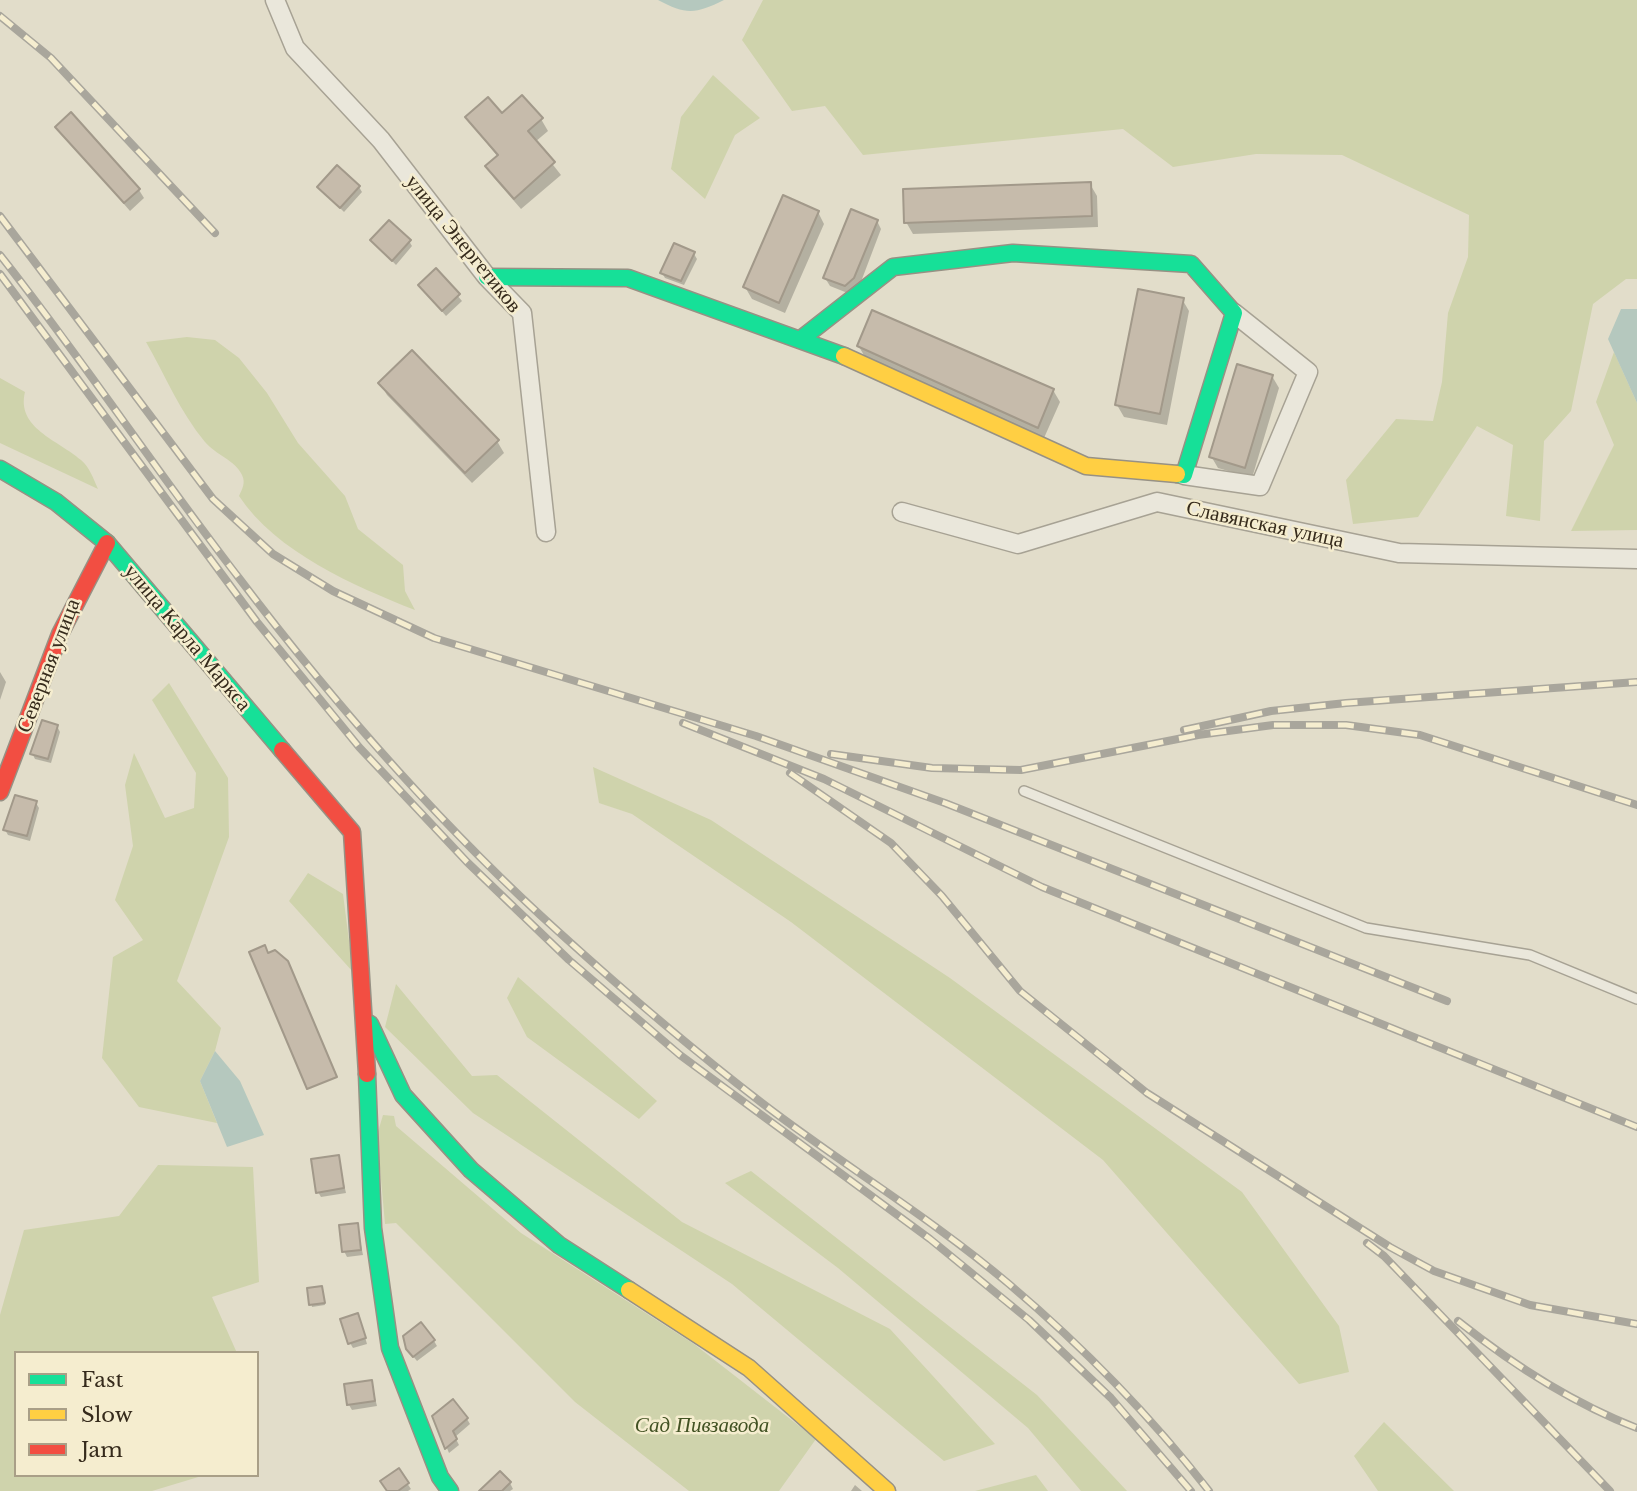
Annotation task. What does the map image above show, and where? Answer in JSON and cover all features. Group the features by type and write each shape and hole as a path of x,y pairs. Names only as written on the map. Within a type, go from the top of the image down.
{"street":[{"name":"улица Энергетиков","path":"275,0 295,48 380,140 487,277 522,313 546,532"},
{"path":"487,277 628,278 802,339 1086,466 1184,475 1260,486 1308,372 1234,313 1191,264 1013,253 893,268 802,339"},
{"path":"1184,475 1234,313"},
{"name":"улица Карла Маркса","path":"0,469 42,491 79,517 107,543 352,832 365,1013"},
{"name":"Славянская улица","path":"902,512 1018,544 1157,502 1399,553 1637,559"},
{"name":"Северная улица","path":"0,792 62,625 81,585 107,543"},
{"path":"365,1013 373,1228 390,1348 440,1478 450,1491"},
{"path":"365,1013 402,1095 471,1170 559,1245 748,1368 887,1491"}],"lane":[{"path":"1024,791 1366,928 1530,955 1637,999"}],"green space":[{"path":"763,0 1637,0 1637,279 1626,279 1593,304 1571,411 1544,441 1540,521 1506,516 1513,445 1477,426 1418,517 1353,524 1346,480 1396,419 1433,421 1442,382 1448,313 1468,257 1469,215 1342,155 1256,154 1173,167 1123,129 863,155 825,106 792,111 742,40"},
{"path":"713,75 760,118 735,135 705,199 671,169 681,117"},
{"path":"187,337 215,340 239,358 267,393 298,443 345,496 358,529 403,565 405,591 415,610 318,565 274,534 255,516 239,496 244,481 239,470 209,447 196,430 146,342"},
{"path":"1614,352 1637,403 1637,530 1571,531 1614,445 1596,402"},
{"path":"0,378 25,392 24,404 33,424 84,463 98,489 0,443"},
{"path":"169,683 228,778 229,837 177,981 221,1028 215,1051 200,1081 217,1123 139,1107 102,1058 113,957 143,940 115,900 133,846 125,785 134,753 165,818 194,808 196,773 152,700"},
{"path":"593,767 711,820 950,978 1242,1192 1339,1326 1349,1372 1299,1384 1103,1160 791,922 632,814 599,803"},
{"path":"308,873 343,894 353,972 289,901"},
{"path":"518,977 657,1101 639,1119 527,1037 507,998"},
{"path":"396,984 472,1076 497,1075 682,1222 890,1329 995,1444 944,1461 732,1284 473,1113 385,1027"},
{"name":"Сад Пивзавода","path":"383,1115 394,1116 396,1126 521,1233 694,1344 816,1439 779,1491 689,1491 575,1402 396,1223 385,1224 377,1135"},
{"path":"158,1165 253,1167 259,1282 212,1297 236,1351 14,1351 14,1477 198,1477 152,1491 0,1491 0,1315 24,1230 119,1216"},
{"path":"751,1171 1037,1395 1127,1491 1081,1491 1028,1428 838,1268 725,1183"},
{"path":"1384,1422 1454,1491 1378,1491 1354,1456"},
{"path":"1036,1475 1048,1491 975,1491"}],"shaded area":[{"path":"658,0 724,0 691,11"},
{"path":"1621,309 1637,309 1637,403 1608,339"},
{"path":"215,1051 240,1081 264,1135 227,1147 200,1081"}],"building":[{"path":"522,95 543,118 528,131 555,162 514,199 485,166 498,155 465,117 488,97 502,113"},
{"path":"71,112 140,189 124,203 55,127"},
{"path":"337,165 360,186 340,208 317,187"},
{"path":"1091,182 1092,216 904,223 903,189"},
{"path":"783,195 819,211 779,303 743,287"},
{"path":"851,209 878,220 854,278 845,286 823,278"},
{"path":"389,220 411,240 392,261 370,240"},
{"path":"674,243 695,252 681,281 660,273"},
{"path":"436,268 460,294 442,311 418,285"},
{"path":"1138,289 1184,298 1160,414 1115,405"},
{"path":"872,310 1054,389 1038,428 857,346"},
{"path":"412,350 499,440 465,473 378,383"},
{"path":"1237,364 1273,375 1245,468 1209,457"},
{"path":"42,720 58,725 48,759 30,754"},
{"path":"15,795 37,801 27,836 3,830"},
{"path":"265,945 268,953 275,950 288,961 337,1077 307,1089 249,952"},
{"path":"339,1155 344,1188 316,1193 311,1159"},
{"path":"358,1223 361,1250 342,1252 339,1225"},
{"path":"322,1286 325,1303 309,1305 307,1288"},
{"path":"358,1313 366,1338 348,1344 340,1319"},
{"path":"421,1322 435,1340 413,1357 406,1349 403,1336"},
{"path":"372,1380 375,1401 347,1405 344,1384"},
{"path":"453,1399 468,1418 453,1431 457,1439 445,1449 432,1416"},
{"path":"399,1468 409,1483 398,1491 387,1491 380,1481"},
{"path":"500,1471 511,1482 502,1491 479,1491"}],"railway":[{"path":"0,16 51,58 215,233"},
{"path":"0,216 213,499 273,554 333,591 434,638 756,736 945,803 1447,1001"},
{"path":"0,255 276,626 352,719 474,851 585,956 711,1063 1009,1284 1089,1357 1139,1408 1209,1491"},
{"path":"0,274 257,622 359,747 467,862 569,960 680,1055 930,1239 1029,1320 1111,1398 1191,1491"},
{"path":"1184,730 1271,711 1346,703 1637,682"},
{"path":"683,723 824,779 1042,887 1637,1127"},
{"path":"831,754 932,768 1021,770 1198,735 1273,725 1346,725 1420,735 1637,805"},
{"path":"790,773 891,843 942,896 1020,991 1147,1093 1390,1247 1434,1271 1530,1305 1637,1324"},
{"path":"1367,1243 1384,1256 1610,1491"},
{"path":"1458,1321 1543,1381 1589,1407 1637,1428"}],"traffic: fast":[{"path":"801,339 893,267 1013,253 1191,264 1234,313 1184,475 1177,474"},
{"path":"487,277 628,278 844,356"},
{"path":"0,469 56,502 107,543 282,750"},
{"path":"370,1024 403,1095 471,1170 559,1245 629,1290"},
{"path":"367,1074 373,1228 390,1348 440,1477 450,1491"}],"traffic: slow":[{"path":"844,356 1086,466 1177,474"},
{"path":"629,1290 749,1368 887,1491"}],"traffic: jam":[{"path":"0,792 60,634 107,543"},
{"path":"282,750 352,832 367,1074"}]}
